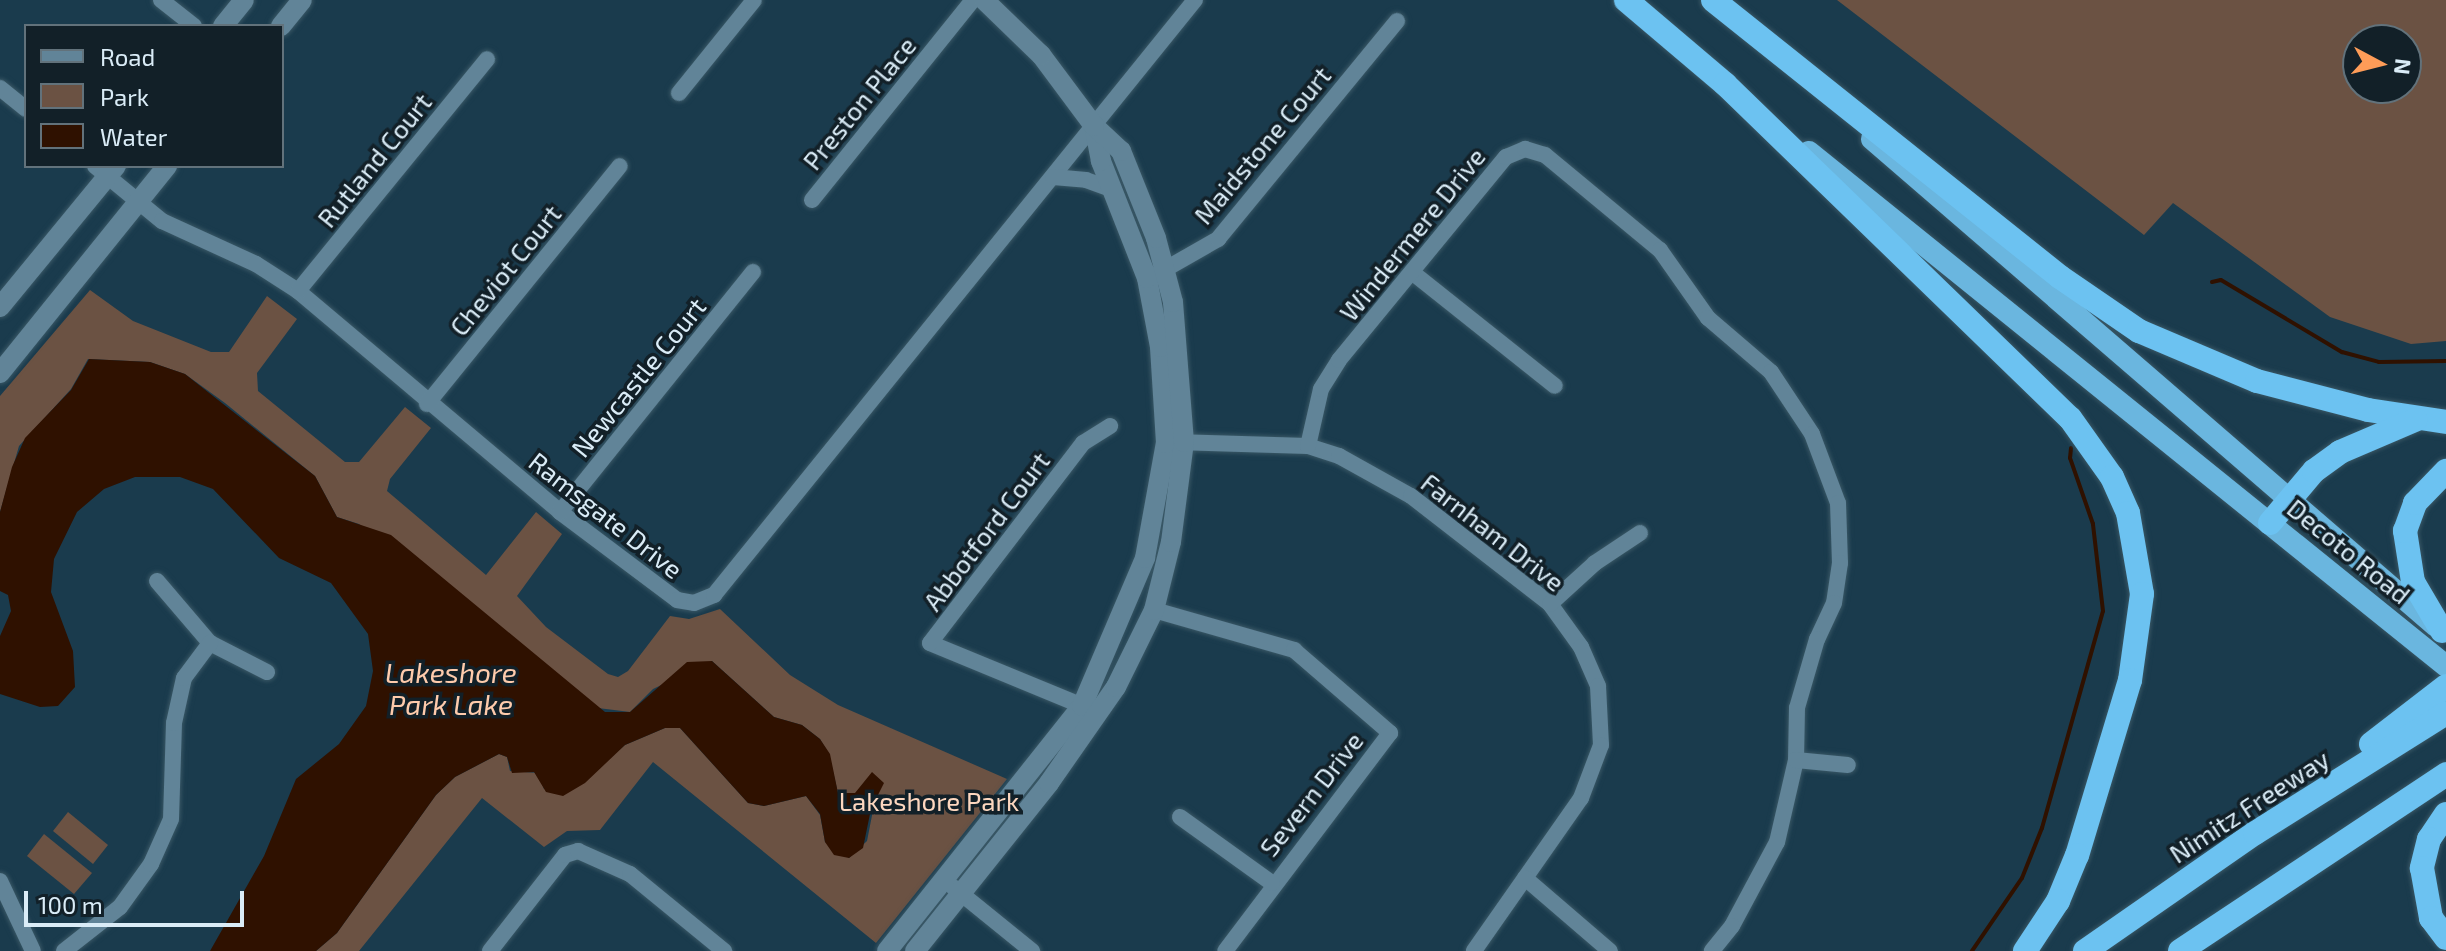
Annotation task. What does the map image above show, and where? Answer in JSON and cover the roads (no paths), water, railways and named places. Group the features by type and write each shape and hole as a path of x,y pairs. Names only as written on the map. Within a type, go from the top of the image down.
{"highway":[{"path":"1626,0 1725,84 2070,418 2106,467 2128,513 2142,594 2130,680 2077,855 2058,901 2025,951"},
{"path":"1713,0 1793,67 1851,105 2060,277 2139,331 2257,381 2299,394 2417,419 2446,422"},
{"name":"Decoto Road","path":"1793,67 1901,166 2444,633"},
{"name":"Decoto Road","path":"1725,84 2446,666"},
{"path":"2261,516 2281,491 2340,452 2417,419"},
{"path":"2444,633 2413,582 2405,531 2415,503 2446,471"},
{"path":"2255,833 2446,686"},
{"name":"Nimitz Freeway","path":"2085,951 2255,833 2446,713"},
{"path":"2180,951 2446,774"},
{"path":"2446,814 2429,839 2422,868 2431,918 2446,938"}],"street":[{"path":"161,0 191,24"},
{"path":"225,24 244,0"},
{"path":"283,24 302,0"},
{"path":"679,93 754,0"},
{"name":"Preston Place","path":"812,200 973,0"},
{"path":"984,0 1041,55 1094,126 1121,151 1156,238 1156,275"},
{"name":"Ramsgate Drive","path":"106,169 138,202 162,221 256,264 298,291 427,404 560,512 677,600 694,603 714,595 1195,0"},
{"name":"Maidstone Court","path":"1156,275 1218,239 1397,21"},
{"name":"Rutland Court","path":"298,291 487,59"},
{"path":"0,88 24,107"},
{"path":"915,951 953,887 1090,710 1154,610 1171,542 1181,353 1156,275 1114,190 1094,126"},
{"name":"Windermere Drive","path":"1308,446 1327,379 1506,157 1535,151 1660,250 1708,318 1771,372 1812,434 1838,503 1840,563 1834,603 1817,639 1797,708 1796,760 1777,842 1732,926 1712,951"},
{"name":"Cheviot Court","path":"427,404 620,166"},
{"path":"0,373 165,168"},
{"path":"0,307 106,169"},
{"path":"1053,177 1086,180 1114,190"},
{"name":"Newcastle Court","path":"560,512 753,272"},
{"path":"1413,273 1555,386"},
{"name":"Abbotford Court","path":"1090,710 930,643 1083,443 1110,426"},
{"path":"1090,710 1145,558 1175,442"},
{"name":"Farnham Drive","path":"1175,442 1308,446 1339,456 1411,496 1550,604 1581,647 1598,686 1601,745 1581,798 1474,951"},
{"path":"1550,604 1595,563 1640,533"},
{"path":"157,581 210,643 267,672"},
{"name":"Severn Drive","path":"1154,610 1233,628 1294,650 1390,733 1272,883 1225,951"},
{"path":"64,951 120,907 151,864 171,819 174,723 184,678 210,643"},
{"path":"1796,760 1848,765"},
{"path":"1180,817 1272,883"},
{"path":"490,951 565,855 578,851 630,874 724,951"},
{"path":"1525,878 1610,951"},
{"path":"0,881 33,951"},
{"path":"887,951 953,887"},
{"path":"953,887 1032,951"}],"water":[{"name":"Lakeshore Park Lake","path":"89,359 150,362 185,374 315,476 337,517 391,535 605,712 630,712 687,662 712,661 774,717 802,725 820,739 830,754 838,793 855,793 872,772 884,783 871,809 863,848 849,858 834,855 825,842 820,814 806,796 764,806 748,803 680,728 665,728 625,745 585,783 563,796 546,792 534,772 512,773 507,757 499,754 455,777 436,795 337,933 316,951 210,951 264,856 296,779 339,744 366,706 373,671 368,634 331,583 279,558 213,489 180,477 135,477 104,489 77,512 54,559 51,592 73,651 75,687 58,706 40,707 0,694 0,636 11,611 8,595 0,591 0,512 12,467 25,438 71,390"}],"waterway":[{"path":"2212,282 2221,280 2342,352 2379,362 2446,361"},
{"path":"1972,951 2022,878 2042,828 2103,611 2093,524 2070,458 2071,448"}],"park label":[{"name":"Lakeshore Park","path":"929,801"}]}
